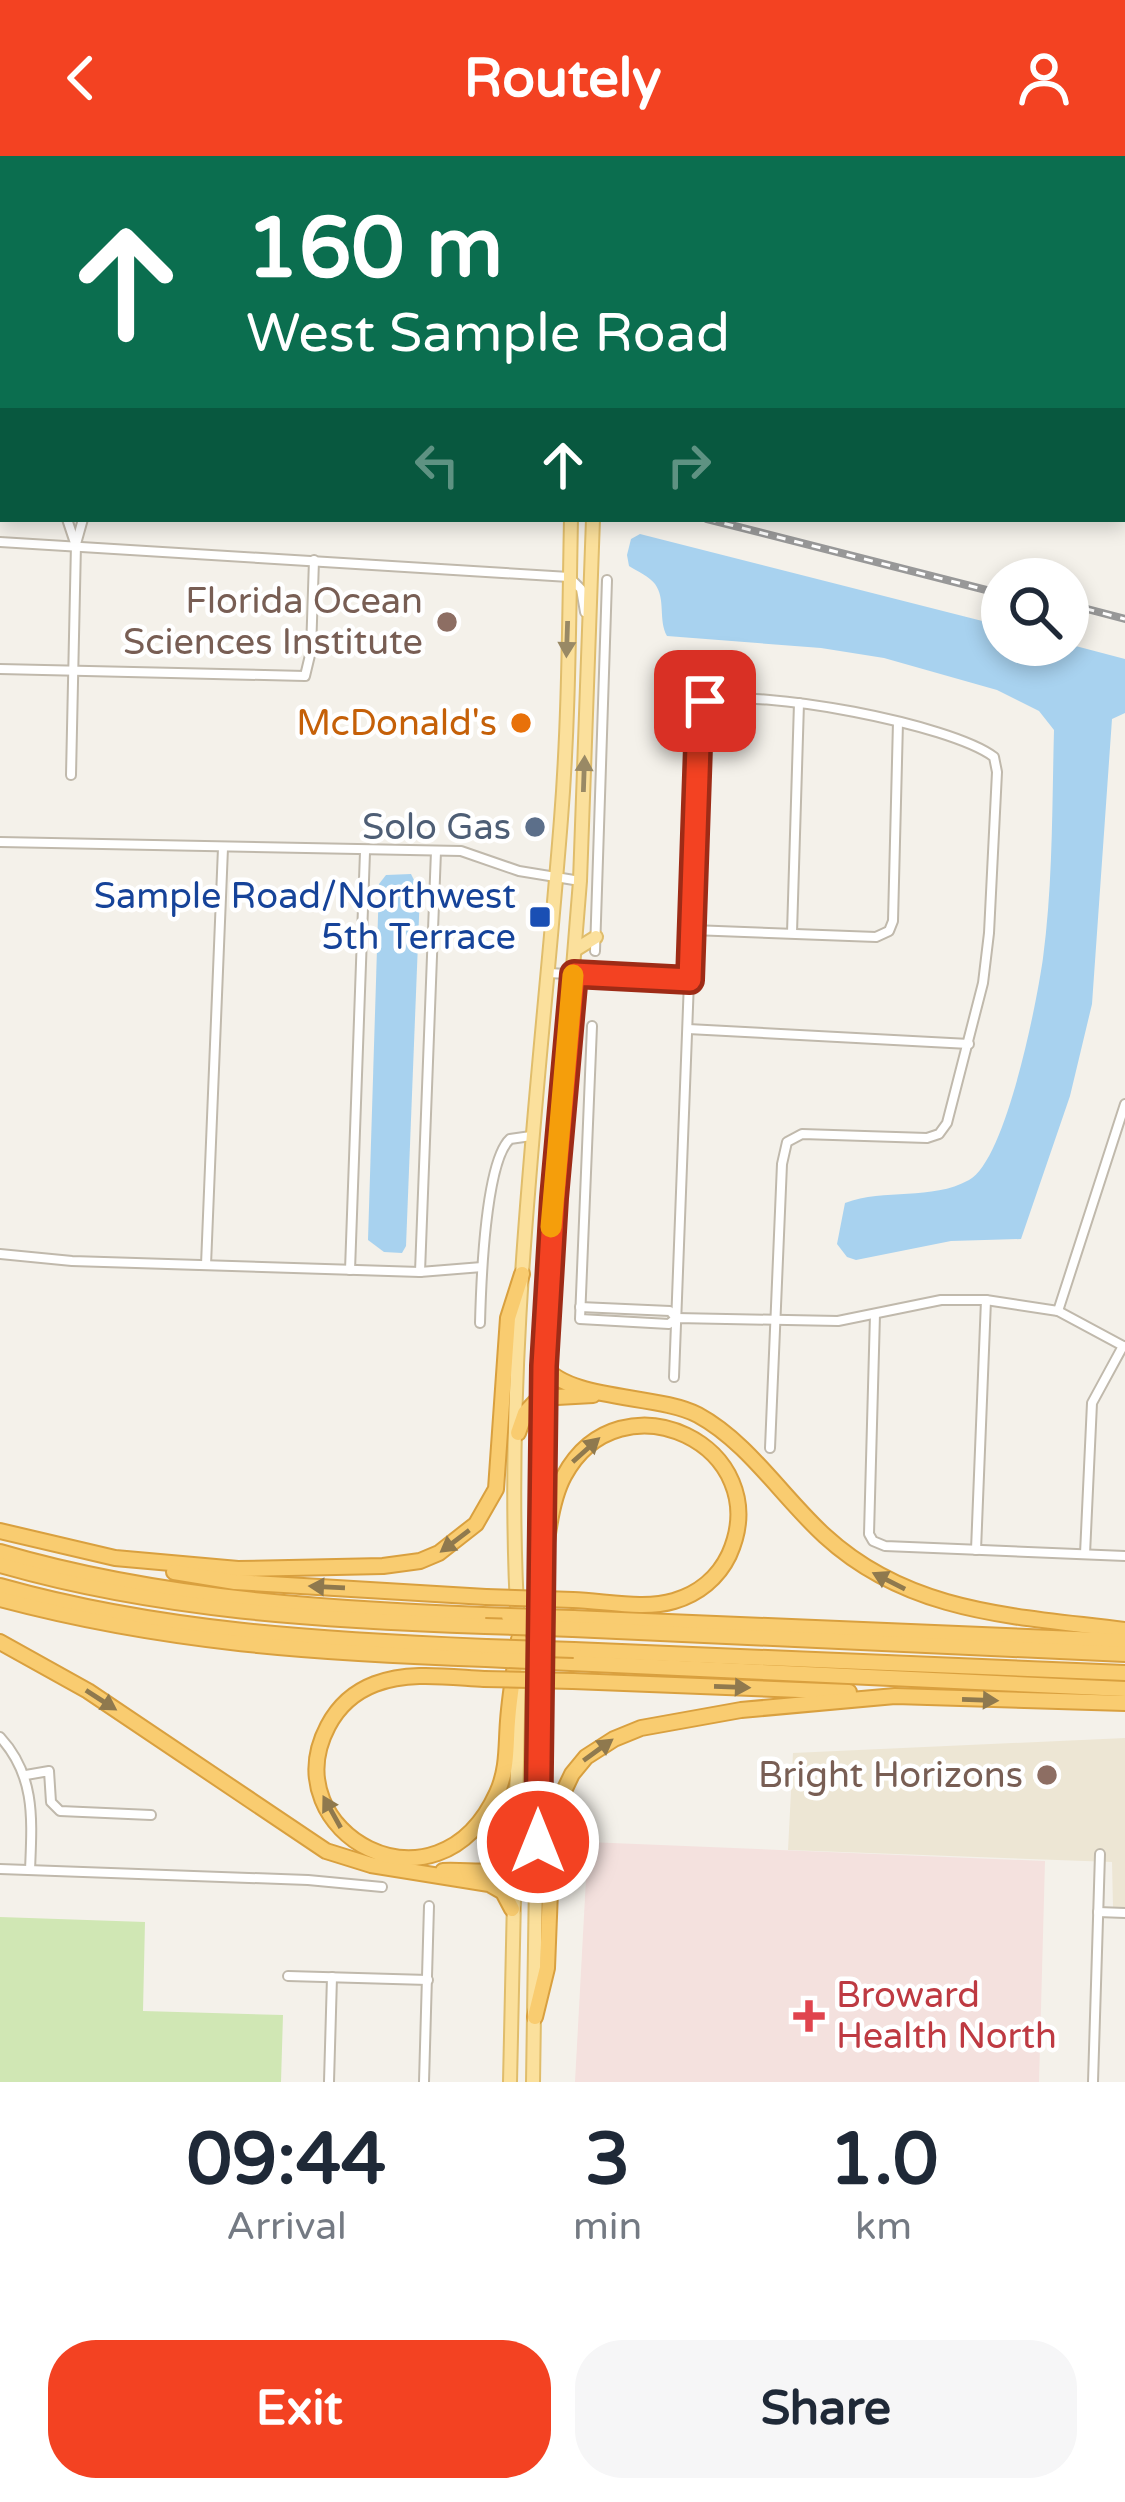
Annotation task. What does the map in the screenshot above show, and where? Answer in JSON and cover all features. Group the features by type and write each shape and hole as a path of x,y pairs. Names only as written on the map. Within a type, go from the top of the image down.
{"highway":[{"path":"0,1531 116,1558 238,1569 420,1562 453,1544 482,1516 498,1482 508,1318 522,1274"},
{"path":"544,1366 560,1380 598,1393 665,1403 704,1418 823,1534 868,1570 901,1588 975,1612 1125,1630"},
{"path":"518,1433 530,1405 543,1396 598,1393"},
{"path":"116,1558 127,1565 235,1582 486,1597 573,1600 671,1602 703,1587 718,1572 734,1542 737,1511 725,1470 709,1450 677,1431 646,1425 606,1434 581,1451 565,1474 554,1503 539,1640"},
{"path":"0,1552 123,1582 214,1597 485,1620"},
{"path":"0,1565 123,1595 236,1612 573,1624 1125,1654"},
{"path":"0,1586 133,1617 250,1634 486,1653 1125,1689"},
{"path":"0,1600 109,1625 296,1652 486,1653"},
{"path":"573,1624 1125,1641"},
{"path":"519,1639 506,1767 478,1826 441,1853 411,1858 374,1852 342,1830 327,1805 318,1774 323,1737 343,1706 367,1688 406,1676 484,1679 573,1682 895,1696 1125,1703"},
{"path":"0,1642 101,1700 312,1844 359,1862 499,1888 512,1909"},
{"path":"573,1657 1125,1673"},
{"path":"535,2017 547,1968 554,1814 565,1784 586,1757 614,1738 658,1725 741,1710 895,1696"},
{"path":"420,1871 513,1869 531,1858 538,1842"}],"main road":[{"path":"510,2082 522,1274 562,797 571,522"},
{"path":"533,2082 544,1366 580,880 592,522"},
{"path":"575,950 596,944"}],"street":[{"path":"68,522 76,544"},
{"path":"71,775 76,544 82,522"},
{"path":"0,542 569,577 581,589 588,636 604,640"},
{"path":"0,669 305,676 311,651 314,560"},
{"path":"596,944 607,580"},
{"path":"674,1377 699,717 705,701 724,697 799,703 898,722 981,747 994,757 989,933 969,1044 947,1123 927,1138 802,1134 787,1142 782,1164 770,1448"},
{"path":"792,933 799,703"},
{"path":"692,930 876,937 889,931 898,722"},
{"path":"0,842 470,852 513,869 580,880"},
{"path":"206,1265 223,848"},
{"path":"419,1272 436,851"},
{"path":"350,1270 365,852"},
{"path":"546,973 690,980"},
{"path":"592,1026 580,1319 669,1324 676,1318 838,1321 941,1300 986,1300 1058,1311 1124,1346 1092,1403 1085,1554"},
{"path":"688,1029 969,1044"},
{"path":"1058,1311 1125,1104"},
{"path":"480,1323 482,1267 497,1157 510,1139 531,1136"},
{"path":"0,1254 72,1261 419,1272 482,1267"},
{"path":"976,1550 986,1300"},
{"path":"580,1307 670,1311 676,1318"},
{"path":"875,1314 869,1534 873,1541 884,1546 1125,1556"},
{"path":"0,1737 26,1775 32,1810 30,1870"},
{"path":"26,1775 49,1772 51,1802 59,1811 151,1815"},
{"path":"1093,2082 1100,1854"},
{"path":"0,1869 382,1887"},
{"path":"424,2082 429,1906"},
{"path":"1098,1912 1125,1913"},
{"path":"288,1976 428,1979"},
{"path":"329,2082 332,1976"}],"shaded area":[{"path":"1125,1738 1125,1907 1113,1907 1112,1862 788,1850 793,1753"},
{"name":"Broward Health North","path":"588,1842 1045,1861 1039,2082 575,2082"}],"green space":[{"path":"0,1917 145,1922 143,2011 283,2015 281,2082 0,2082"}],"water":[{"path":"640,534 981,621 981,666 1089,666 1089,650 1125,659 1125,713 1112,719 1092,1004 1070,1096 1021,1239 951,1241 856,1260 837,1244 845,1203 924,1193 969,1180 983,1167 995,1143 1018,1078 1043,958 1054,730 1039,711 997,690 884,658 667,636 655,584 629,566 631,539"},
{"path":"411,874 420,892 406,1246 402,1253 384,1252 368,1240 379,884 386,875"}],"railway":[{"path":"719,522 981,589"},
{"path":"1089,610 1125,619"}],"slow traffic":[{"path":"551,1227 573,975"}],"place":[{"name":"Florida Ocean Sciences Institute","path":"447,622"},
{"name":"McDonald's","path":"521,723"},
{"name":"Solo Gas","path":"535,827"},
{"name":"Sample Road/Northwest 5th Terrace","path":"540,917"},
{"name":"Bright Horizons","path":"1047,1775"},
{"name":"Broward Health North","path":"809,2016"}],"route":[{"path":"538,1842 544,1366 574,974 690,980 699,717 705,701"}]}
